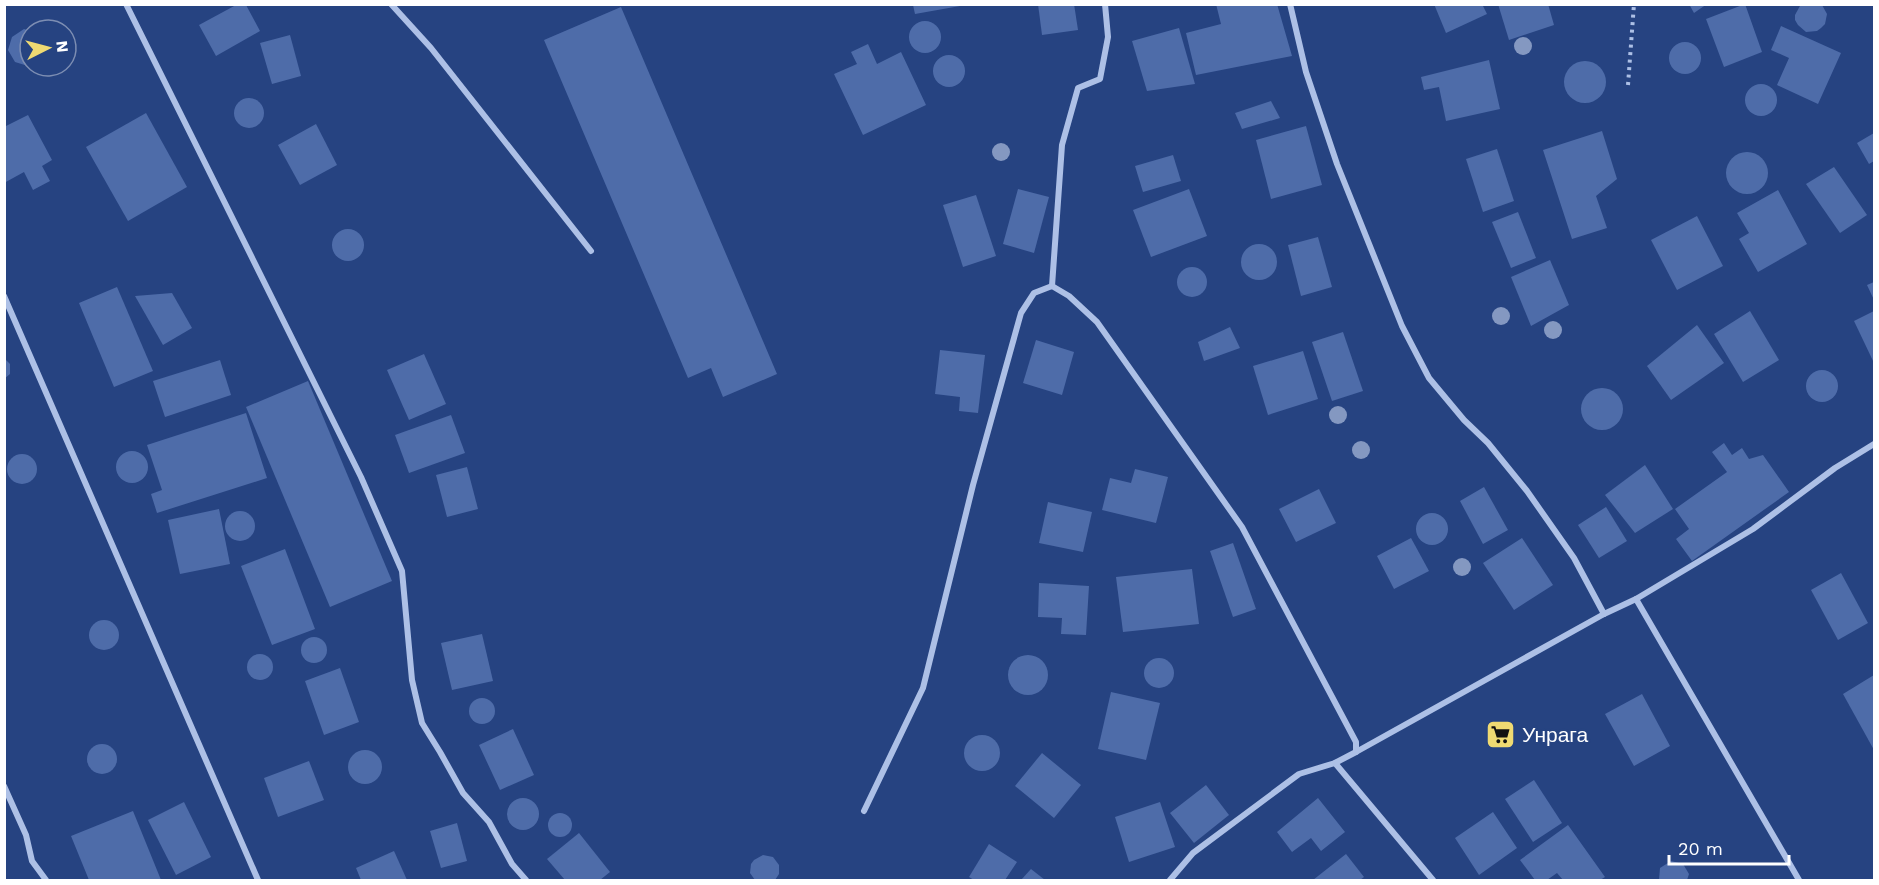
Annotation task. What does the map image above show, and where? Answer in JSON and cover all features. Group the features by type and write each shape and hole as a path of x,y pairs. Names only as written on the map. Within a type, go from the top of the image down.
{"street":[{"path":"126,4 356,466 402,571 412,680 422,723 463,793 489,822 512,864 526,880"},
{"path":"391,4 431,48 591,251"},
{"path":"1052,286 1062,145 1078,88 1100,79 1107,37 1105,4"},
{"path":"1290,4 1306,72 1337,164 1393,304 1418,357 1429,378 1464,420 1488,443 1527,492 1574,558 1604,614"},
{"path":"1052,286 1069,296 1097,322 1242,527 1356,742 1356,752"},
{"path":"864,811 923,688 973,485 1021,313 1034,293 1052,286"},
{"path":"4,296 258,880"},
{"path":"1170,880 1193,853 1299,774 1335,763 1604,614 1636,599 1753,529 1835,468 1875,444"},
{"path":"1636,599 1799,880"},
{"path":"1335,763 1433,880"},
{"path":"4,786 26,835 32,861 46,880"}],"path":[{"path":"1628,85 1634,4"}],"building":[{"path":"1038,4 1074,4 1078,30 1042,35"},
{"path":"1216,4 1277,4 1292,56 1196,75 1186,33 1221,24"},
{"path":"1434,4 1482,4 1487,14 1446,33"},
{"path":"1498,4 1548,4 1554,25 1509,40"},
{"path":"1689,4 1707,4 1694,13"},
{"path":"1745,4 1762,52 1724,67 1706,19"},
{"path":"1801,4 1822,5 1827,14 1825,24 1817,31 1806,32 1795,20"},
{"path":"236,5 246,5 260,31 216,56 199,25"},
{"path":"913,5 960,5 960,6 915,14"},
{"path":"621,7 777,374 723,397 711,368 688,378 544,40"},
{"path":"925,21 936,26 941,37 936,48 925,53 914,48 909,37 914,26"},
{"path":"1781,26 1841,53 1818,104 1777,85 1789,58 1771,50"},
{"path":"1179,28 1195,84 1147,91 1132,41"},
{"path":"18,33 18,63 15,62 8,50 12,37"},
{"path":"290,35 301,76 272,84 260,43"},
{"path":"1685,42 1696,47 1701,58 1696,69 1685,74 1674,69 1669,58 1674,47"},
{"path":"868,44 877,64 901,52 926,105 863,135 834,74 857,64 851,52"},
{"path":"949,55 960,60 965,71 960,82 949,87 938,82 933,71 938,60"},
{"path":"1489,60 1500,109 1446,121 1439,87 1424,90 1421,77"},
{"path":"1585,61 1593,62 1600,67 1605,74 1605,90 1600,97 1593,102 1585,103 1577,102 1570,97 1565,90 1564,82 1565,74 1570,67 1577,62"},
{"path":"1761,84 1772,89 1777,100 1772,111 1761,116 1750,111 1745,100 1750,89"},
{"path":"249,98 260,102 264,113 260,124 249,128 238,124 234,113 238,102"},
{"path":"1271,101 1280,118 1242,129 1235,113"},
{"path":"146,113 187,187 128,221 86,147"},
{"path":"28,115 52,160 42,166 50,181 33,190 24,172 4,183 4,127"},
{"path":"316,124 337,165 300,185 278,145"},
{"path":"1306,126 1322,185 1271,199 1256,140"},
{"path":"1602,131 1617,179 1596,196 1607,228 1572,239 1543,150"},
{"path":"1874,133 1874,161 1869,164 1857,143"},
{"path":"1497,149 1514,201 1483,212 1466,159"},
{"path":"1747,152 1755,153 1762,158 1767,165 1767,181 1762,188 1755,193 1747,194 1739,193 1732,188 1727,181 1726,173 1727,165 1732,158 1739,153"},
{"path":"1173,155 1181,181 1143,192 1135,166"},
{"path":"1834,167 1867,215 1840,233 1806,184"},
{"path":"1018,189 1049,197 1034,253 1003,244"},
{"path":"1189,189 1207,236 1151,257 1133,210"},
{"path":"1778,190 1807,244 1758,272 1739,239 1749,233 1737,213"},
{"path":"976,195 996,256 963,267 943,205"},
{"path":"1518,212 1536,258 1511,268 1492,222"},
{"path":"1697,216 1723,266 1677,290 1651,240"},
{"path":"348,229 359,234 364,245 359,256 348,261 337,256 332,245 337,234"},
{"path":"1318,237 1332,287 1301,296 1288,245"},
{"path":"1259,244 1271,250 1277,262 1271,274 1259,280 1247,274 1241,262 1247,250"},
{"path":"1550,260 1569,305 1531,326 1511,277"},
{"path":"1192,267 1203,271 1207,282 1203,293 1192,297 1181,293 1177,282 1181,271"},
{"path":"1874,282 1874,300 1867,285"},
{"path":"117,287 153,371 114,387 79,303"},
{"path":"172,293 192,328 163,345 135,296"},
{"path":"1750,311 1779,360 1743,382 1714,334"},
{"path":"1874,311 1874,363 1854,321"},
{"path":"1697,325 1724,363 1671,400 1647,366"},
{"path":"1230,327 1240,348 1204,361 1198,342"},
{"path":"1343,332 1363,391 1332,401 1312,342"},
{"path":"1036,340 1074,352 1062,395 1023,383"},
{"path":"940,350 985,355 978,413 959,411 960,397 935,394"},
{"path":"1303,351 1318,399 1268,415 1253,366"},
{"path":"424,354 446,404 409,420 387,370"},
{"path":"4,358 10,364 10,374 4,379"},
{"path":"220,360 231,395 165,417 153,381"},
{"path":"1822,370 1833,375 1838,386 1833,397 1822,402 1811,397 1806,386 1811,375"},
{"path":"308,381 392,581 330,607 246,407"},
{"path":"1602,388 1610,389 1617,394 1622,401 1622,417 1617,424 1610,429 1602,430 1594,429 1587,424 1582,417 1581,409 1582,401 1587,394 1594,389"},
{"path":"246,413 267,478 157,513 151,494 162,490 147,445"},
{"path":"451,415 465,453 409,473 395,435"},
{"path":"1724,443 1732,455 1742,448 1749,459 1763,455 1789,492 1692,561 1676,539 1689,529 1675,509 1727,472 1712,452"},
{"path":"132,451 143,456 148,467 143,478 132,483 121,478 116,467 121,456"},
{"path":"22,454 33,458 37,469 33,480 22,484 11,480 7,469 11,458"},
{"path":"1645,465 1673,509 1635,533 1605,495"},
{"path":"467,467 478,509 447,517 436,475"},
{"path":"1135,469 1168,477 1156,523 1102,510 1110,478 1131,483"},
{"path":"1484,487 1508,530 1483,544 1460,501"},
{"path":"1319,489 1336,523 1296,542 1279,509"},
{"path":"1048,502 1092,512 1083,552 1039,543"},
{"path":"1606,507 1627,541 1599,558 1578,525"},
{"path":"219,509 230,564 180,574 168,520"},
{"path":"240,511 251,515 255,526 251,537 240,541 229,537 225,526 229,515"},
{"path":"1432,513 1443,518 1448,529 1443,540 1432,545 1421,540 1416,529 1421,518"},
{"path":"1411,538 1429,571 1394,589 1377,556"},
{"path":"1522,538 1553,585 1514,610 1483,563"},
{"path":"1233,543 1256,609 1233,617 1210,551"},
{"path":"285,549 315,629 272,645 241,566"},
{"path":"1192,569 1199,624 1123,632 1116,577"},
{"path":"1841,573 1868,623 1838,640 1811,590"},
{"path":"1039,583 1089,586 1086,635 1061,634 1062,618 1038,617"},
{"path":"104,620 115,624 119,635 115,646 104,650 93,646 89,635 93,624"},
{"path":"482,634 493,681 452,690 441,643"},
{"path":"314,637 323,641 327,650 323,659 314,663 305,659 301,650 305,641"},
{"path":"260,654 269,658 273,667 269,676 260,680 251,676 247,667 251,658"},
{"path":"1028,655 1042,661 1048,675 1042,689 1028,695 1014,689 1008,675 1014,661"},
{"path":"1159,658 1165,659 1173,667 1173,679 1165,687 1159,688 1153,687 1145,679 1144,673 1145,667 1153,659"},
{"path":"340,668 359,722 324,735 305,681"},
{"path":"1874,675 1874,750 1843,694"},
{"path":"1111,692 1160,703 1146,760 1098,749"},
{"path":"1642,694 1670,746 1634,766 1605,714"},
{"path":"482,698 491,702 495,711 491,720 482,724 473,720 469,711 473,702"},
{"path":"513,729 534,775 500,790 479,745"},
{"path":"982,735 995,740 1000,753 995,766 982,771 969,766 964,753 969,740"},
{"path":"102,744 113,748 117,759 113,770 102,774 91,770 87,759 91,748"},
{"path":"365,750 377,755 382,767 377,779 365,784 353,779 348,767 353,755"},
{"path":"1042,753 1081,785 1054,818 1015,786"},
{"path":"309,761 324,800 278,817 264,778"},
{"path":"1534,780 1562,823 1533,842 1505,799"},
{"path":"1206,785 1229,815 1194,843 1170,813"},
{"path":"523,798 534,803 539,814 534,825 523,830 512,825 507,814 512,803"},
{"path":"1318,798 1345,832 1321,851 1311,838 1292,852 1277,832"},
{"path":"184,802 211,857 176,875 148,820"},
{"path":"1160,802 1175,847 1129,862 1115,817"},
{"path":"133,811 161,880 89,880 71,836"},
{"path":"1493,812 1517,848 1479,875 1455,838"},
{"path":"555,813 565,813 572,820 572,830 565,837 555,837 548,830 548,820"},
{"path":"457,823 467,861 441,868 430,831"},
{"path":"1568,825 1605,877 1600,880 1563,880 1557,873 1547,880 1535,880 1520,860"},
{"path":"579,833 610,872 600,880 565,880 547,859"},
{"path":"989,844 1017,862 1005,880 974,880 969,877"},
{"path":"394,851 407,880 361,880 356,868"},
{"path":"1346,854 1364,877 1360,880 1313,880"},
{"path":"763,855 773,857 779,865 779,874 775,880 755,880 750,873 751,864"},
{"path":"1671,861 1683,864 1689,874 1687,880 1659,880 1660,868"},
{"path":"1031,869 1045,880 1021,880"}],"place":[{"name":"Унрага","path":"1501,734"}]}
